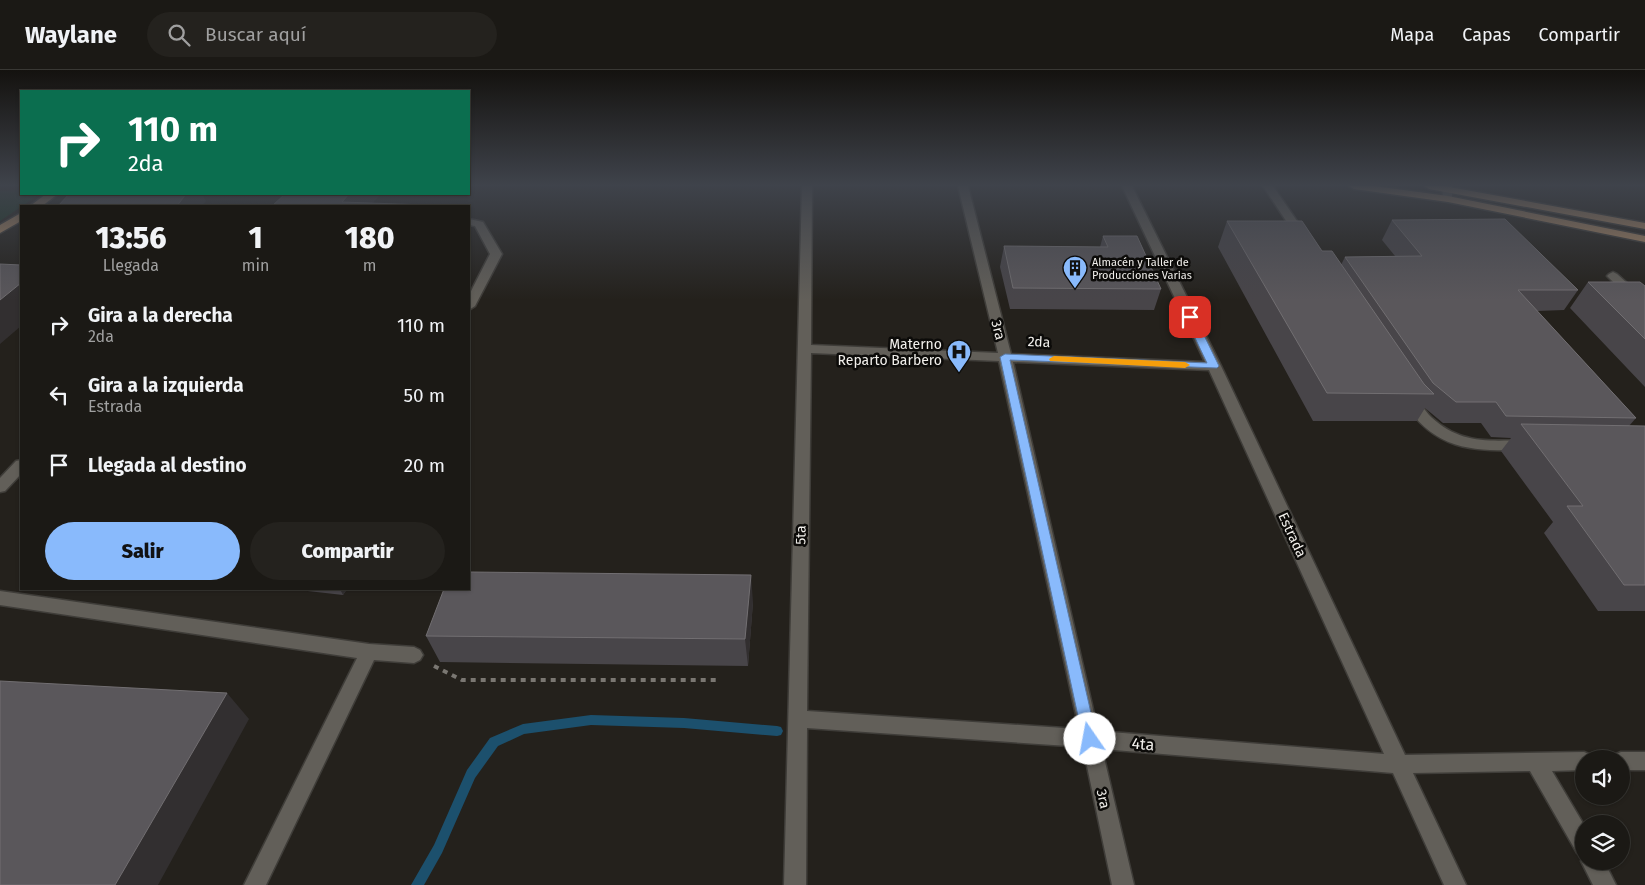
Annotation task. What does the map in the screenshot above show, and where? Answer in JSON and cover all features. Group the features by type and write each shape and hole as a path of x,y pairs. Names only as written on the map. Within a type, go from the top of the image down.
{"main road":[{"path":"1583,224 1645,239"}],"street":[{"path":"470,304 496,254 479,224"},
{"name":"5ta","path":"795,885 806,224"},
{"name":"3ra","path":"972,224 1005,357 1123,885"},
{"name":"Estrada","path":"1145,224 1214,366 1455,885"},
{"path":"1293,224 1311,252"},
{"path":"1613,276 1645,306"},
{"name":"2da","path":"804,349 1214,366"},
{"path":"1403,392 1414,408 1442,434 1471,444 1539,445"},
{"path":"0,487 20,466"},
{"path":"0,598 368,652 414,655"},
{"path":"255,885 368,652"},
{"name":"4ta","path":"798,719 1090,739 1398,764 1575,761"},
{"path":"1630,761 1645,761"},
{"path":"1536,762 1575,830"},
{"path":"1597,870 1605,885"}],"path":[{"path":"414,655 462,680 716,680"}],"building":[{"path":"1229,224 1304,224 1322,251 1332,251 1424,384 1434,394 1327,393"},
{"path":"1395,224 1510,224 1578,290 1518,290 1636,418 1506,416 1496,402 1456,402 1433,383 1345,257 1422,256"},
{"path":"1103,236 1137,236 1161,289 1013,288 1004,246 1108,247"},
{"path":"0,264 20,265 20,284 0,300"},
{"path":"1588,282 1640,282 1645,286 1645,339"},
{"path":"1521,424 1645,426 1645,585 1624,585 1567,506 1583,506"},
{"path":"470,572 751,575 745,639 426,636 444,590 470,590"},
{"path":"0,681 227,693 115,885 0,885"}],"waterway":[{"path":"417,885 438,849 471,774 494,742 523,729 591,720 684,723 777,731"}],"slow traffic":[{"path":"1054,359 1185,365"}],"place":[{"name":"Almacén y Taller de Producciones Varias","path":"1075,289"},
{"name":"Materno Reparto Barbero","path":"959,373"}],"route":[{"path":"1090,739 1005,357 1214,366 1190,317"}]}
